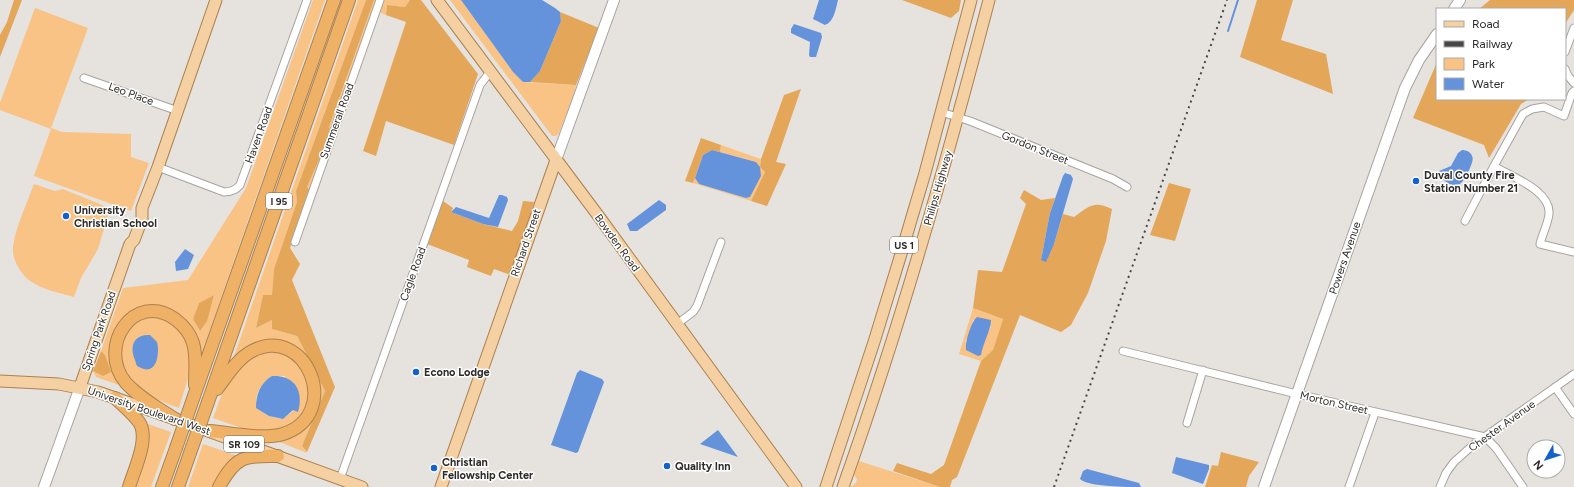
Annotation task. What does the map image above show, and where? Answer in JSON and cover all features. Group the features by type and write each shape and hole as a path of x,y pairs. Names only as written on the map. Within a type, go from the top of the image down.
{"highway":[{"name":"I 95","path":"162,487 334,0"},
{"name":"I 95","path":"178,487 349,0"},
{"path":"175,419 137,393 126,382 119,371 116,361 115,348 120,331 128,321 141,314 158,312 169,315 184,328 191,338 193,345 195,371 194,396"},
{"path":"208,402 240,360 251,352 266,346 287,349 296,354 306,364 315,385 314,399 309,413 300,424 287,432 269,436 210,431"},
{"path":"115,398 140,423 142,430 143,443 129,487"},
{"path":"219,487 230,468 240,460 255,456 278,456"}],"main road":[{"name":"Spring Park Road","path":"80,387 130,244 134,240 142,219 142,208 178,111 216,0"},
{"name":"Bowden Road","path":"436,0 556,160 796,487"},
{"name":"Philips Highway","path":"826,487 888,299 971,0"},
{"name":"Philips Highway","path":"843,487 904,305 932,212 989,0"},
{"name":"Richard Street","path":"441,487 556,160"},
{"path":"888,299 904,305"},
{"name":"University Boulevard West","path":"0,381 59,384 80,387 210,431 362,487"}],"street":[{"name":"Haven Road","path":"158,167 224,192 229,192 238,188 253,152 307,0"},
{"name":"Summerall Road","path":"295,242 380,0"},
{"name":"Richard Street","path":"556,160 614,0"},
{"path":"1566,49 1574,28"},
{"name":"Powers Avenue","path":"1264,487 1405,88 1419,60 1436,35"},
{"path":"1566,71 1574,83"},
{"name":"Cagle Road","path":"340,479 480,85 490,72"},
{"name":"Leo Place","path":"84,78 178,111"},
{"path":"1465,221 1523,114 1532,109 1544,107 1564,116 1574,91"},
{"name":"Gordon Street","path":"941,112 970,121 1100,174 1127,187"},
{"path":"1494,166 1536,190 1547,203 1549,214 1540,244 1574,252"},
{"path":"677,324 693,312 698,306 720,242"},
{"name":"Morton Street","path":"1123,352 1203,370 1375,413 1485,437"},
{"path":"1187,423 1203,370"},
{"name":"Chester Avenue","path":"1440,487 1446,473 1454,462 1473,445 1574,374"},
{"name":"Spring Park Road","path":"44,487 80,387"},
{"path":"1555,387 1574,414"},
{"path":"1349,487 1375,413"},
{"path":"1485,437 1496,448 1523,487"}],"green space":[{"path":"313,0 325,0 200,358 192,334 153,308 116,331 121,383 119,385 96,377 93,371 103,376 105,355 101,351 123,288 188,280 246,188","holes":["214,295 200,331 193,319 199,303"]},
{"path":"358,0 366,0 296,191 297,202 274,269 272,295 263,295 256,328 272,320 272,329 297,336 309,360 291,348 233,359"},
{"path":"374,0 378,0 311,192 307,187 331,132 329,127"},
{"path":"384,0 410,0 405,7 387,5 386,15 379,12"},
{"path":"450,0 461,0 513,72 523,82 576,85 574,95 559,133 556,136 552,136"},
{"path":"35,8 88,28 51,128 62,132 131,134 131,157 149,163 131,211 34,176 51,129 0,110 0,103"},
{"path":"721,145 761,159 760,167 765,172 751,201 693,183 695,178 699,184 746,198 750,197 756,162 720,152"},
{"path":"34,184 55,191 63,189 107,207 109,212 98,249 81,278 74,297 46,289 30,281 21,272 15,260 13,245 15,237"},
{"path":"973,308 1003,319 993,350 981,361 959,354","holes":["973,320 991,327 984,340 981,354 965,342 971,331"]},
{"path":"151,316 167,319 182,331 190,349 189,375 179,408 147,394 134,383 129,376 120,360 118,353 121,341 129,325","holes":["150,335 158,349 158,356 154,365 136,364 138,337"]},
{"path":"266,350 290,355 310,379 306,411 289,427 271,431 247,430 213,418 225,385 244,360","holes":["272,376 285,376 294,410 283,419 275,418 269,416 259,408 256,398 258,391 269,378"]},
{"path":"317,375 325,391 302,446 307,453 272,439 301,428"},
{"path":"148,424 171,432 151,487 131,487 144,427"},
{"path":"203,444 238,456 216,487 188,487"},
{"path":"859,461 940,487 850,487 856,483 857,479 854,475"}],"shaded area":[{"path":"14,0 22,0 0,57 0,35 7,22"},
{"path":"366,0 374,0 329,127 331,132 307,187 311,192 290,248 300,264 292,280 335,387 307,452 302,446 325,391 297,336 272,329 272,320 256,328 263,295 272,295 274,269 297,202 296,191"},
{"path":"410,0 421,0 478,74 454,145 386,121 376,156 363,151 406,22 386,15 387,5 405,7"},
{"path":"902,0 961,0 959,11 951,18"},
{"path":"1257,0 1293,0 1281,40 1326,54 1333,94 1240,57"},
{"path":"1490,0 1574,0 1574,10 1566,22 1566,8 1480,8"},
{"path":"560,12 599,28 576,85 530,82 540,71 561,21"},
{"path":"1436,64 1436,100 1527,100 1521,104 1489,158 1484,145 1413,118"},
{"path":"801,89 776,162 786,164 767,206 751,201 765,172 760,167 761,159 784,95"},
{"path":"701,138 721,145 720,152 712,150 703,155 693,183 685,181"},
{"path":"1169,183 1191,189 1175,241 1150,235"},
{"path":"1024,190 1041,200 1055,198 1050,213 1041,260 1054,244 1063,214 1074,217 1088,207 1096,205 1106,206 1112,209 1106,241 1088,293 1071,325 1061,332 1020,315 957,477 952,480 950,487 940,487 893,471 897,463 931,474 944,465 981,361 993,350 1003,319 973,308 978,270 1002,272 1026,204 1020,198"},
{"path":"443,201 453,208 451,212 483,224 512,231 518,221 523,201 534,202 511,275 494,269 491,276 467,267 469,260 427,244"},
{"path":"214,295 207,321 200,331 193,319 199,303"},
{"path":"101,351 105,355 111,372 103,376 93,371"},
{"path":"1221,452 1259,462 1249,476 1246,487 1205,487 1212,465 1218,466"}],"water":[{"path":"461,0 542,0 560,12 561,21 540,71 530,82 523,82 513,72"},
{"path":"819,0 838,0 833,18 825,25 813,19"},
{"path":"794,24 821,33 822,37 816,57 810,57 809,55 810,42 791,33 791,29"},
{"path":"712,150 756,162 760,167 761,176 750,197 746,198 699,184 695,178 703,155"},
{"path":"1462,150 1471,153 1473,161 1464,180 1458,185 1454,186 1440,176 1439,171 1451,166 1458,153"},
{"path":"1065,173 1071,175 1073,179 1054,244 1046,262 1041,260 1050,213"},
{"path":"499,195 507,197 508,200 498,227 483,224 451,212 456,207 489,218"},
{"path":"659,200 666,205 666,210 637,231 630,231 627,224"},
{"path":"185,249 194,255 188,269 176,271 175,262"},
{"path":"977,317 991,320 990,328 981,355 978,356 966,350 966,342 969,332"},
{"path":"150,335 157,342 158,352 156,362 153,366 150,369 145,369 138,367 133,355 133,346 134,342 140,337"},
{"path":"580,370 602,379 604,382 578,452 576,453 551,445 577,373"},
{"path":"272,376 287,378 296,386 300,397 298,412 293,410 283,419 269,416 256,408 257,398 264,382"},
{"path":"718,430 738,457 700,444"},
{"path":"1176,457 1209,465 1209,469 1203,484 1172,473"},
{"path":"1087,469 1139,483 1141,487 1109,486 1085,482 1080,479 1083,471"}],"waterway":[{"path":"1228,31 1238,0"}],"railway":[{"path":"1054,487 1227,0"}],"place":[{"name":"Duval County Fire Station Number 21","path":"1416,181"},
{"name":"University Christian School","path":"66,216"},
{"name":"Econo Lodge","path":"416,372"},
{"name":"Quality Inn","path":"667,466"},
{"name":"Christian Fellowship Center","path":"434,468"}]}
